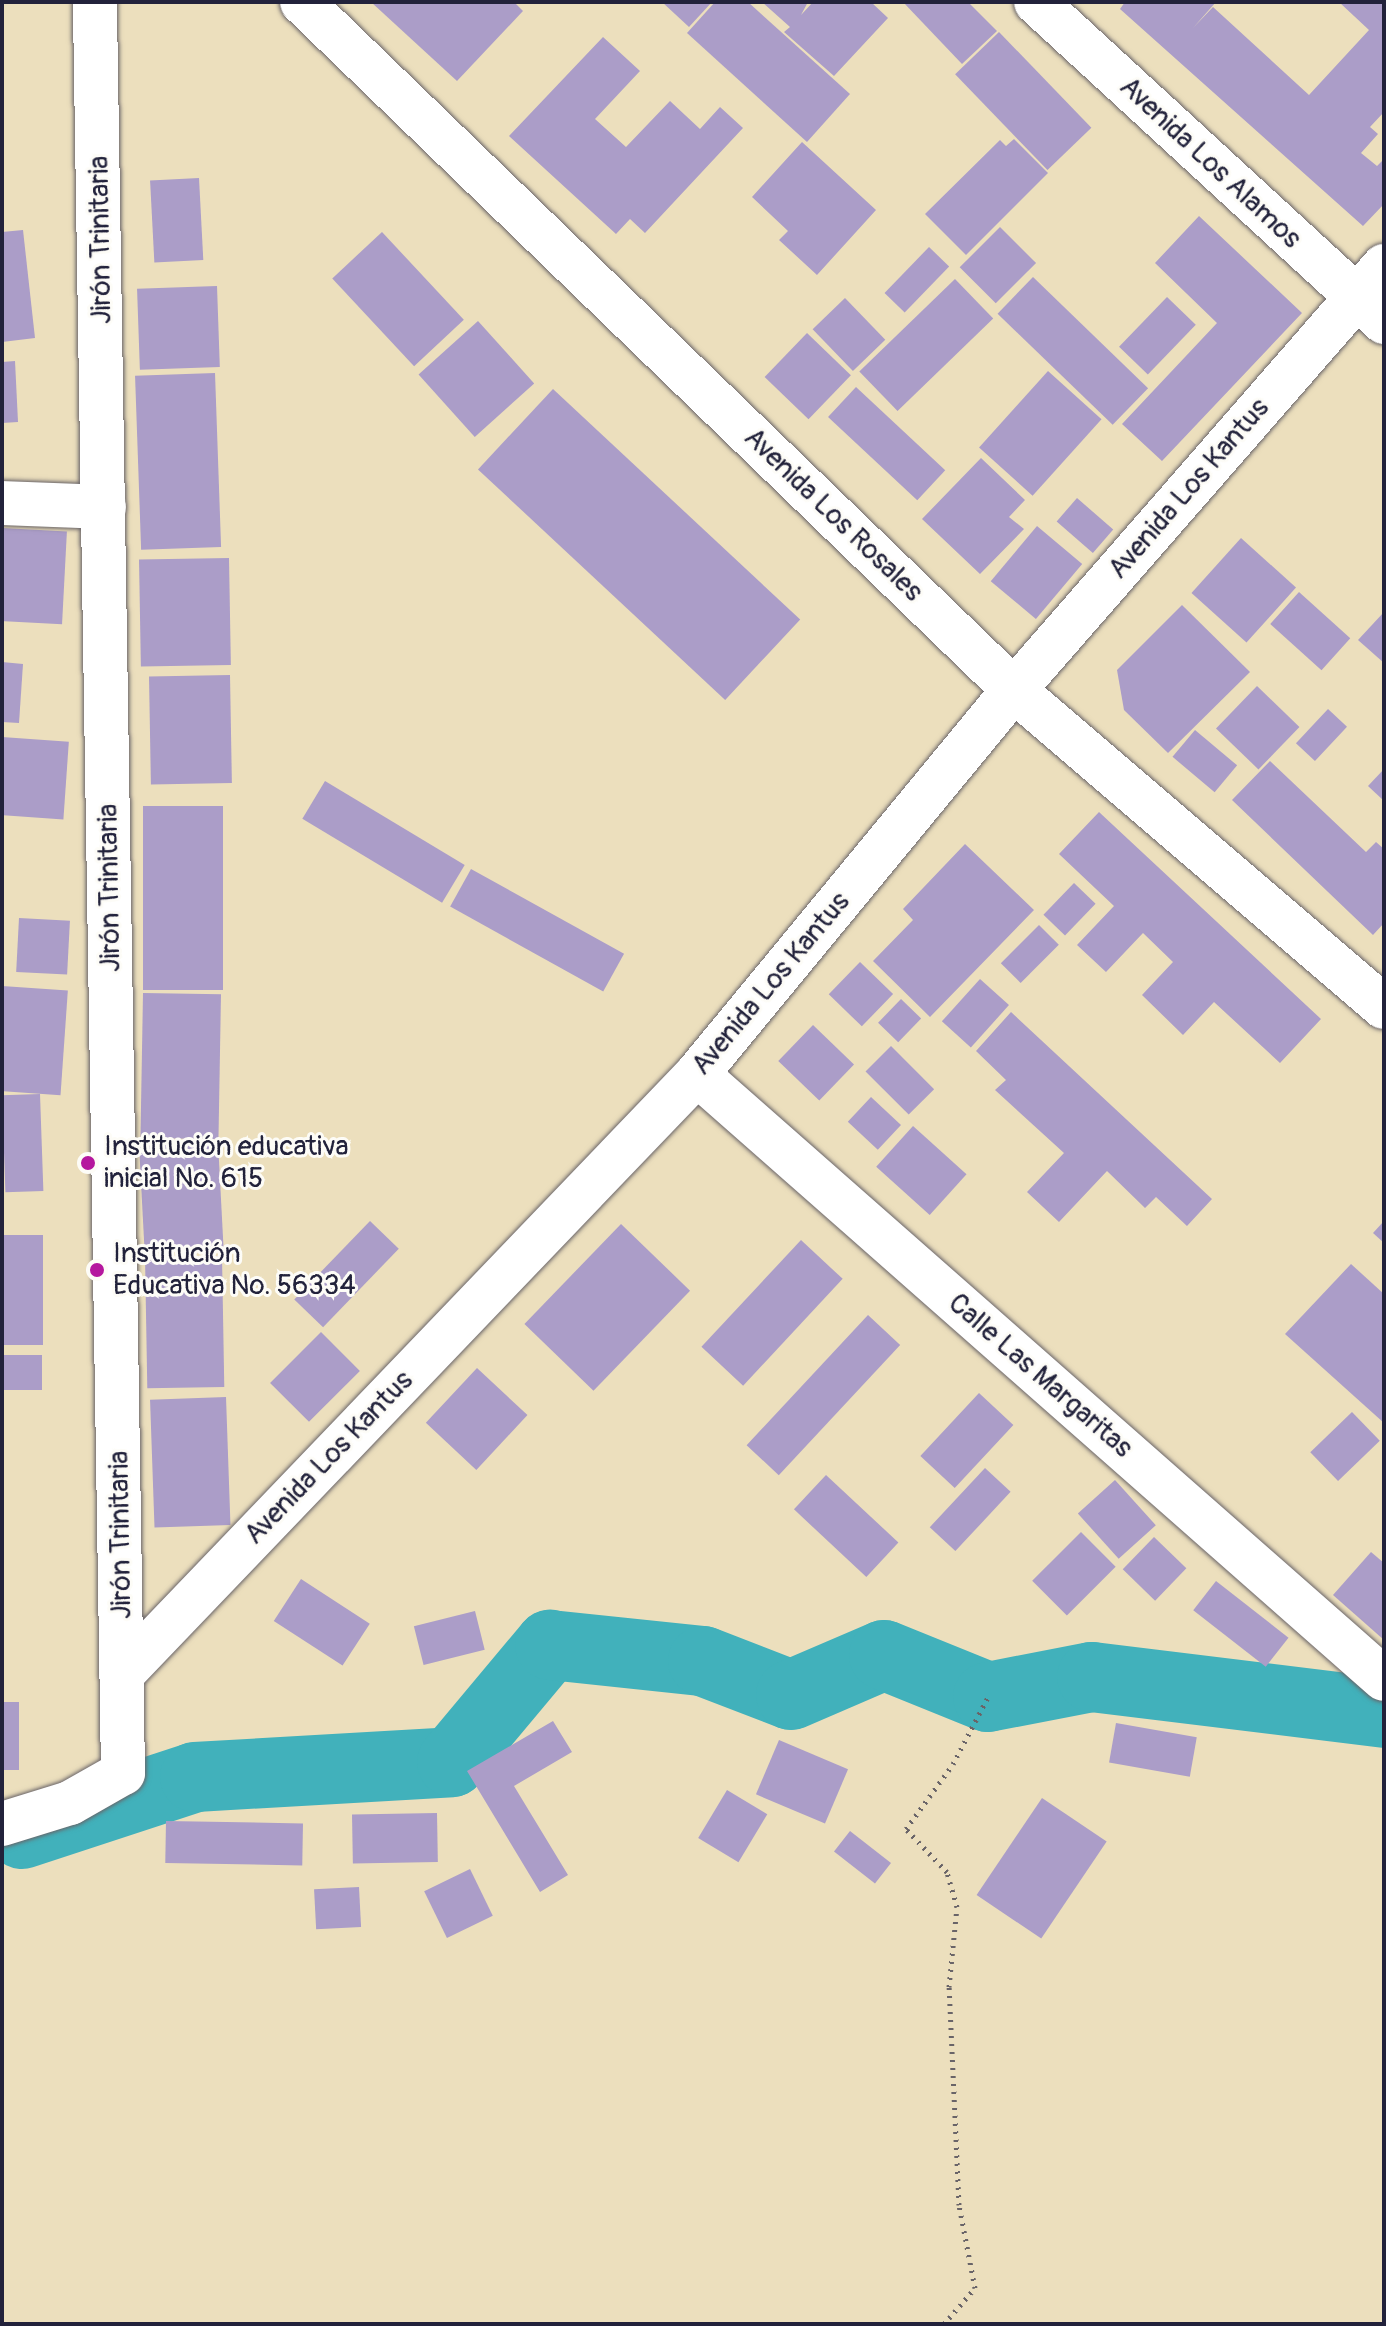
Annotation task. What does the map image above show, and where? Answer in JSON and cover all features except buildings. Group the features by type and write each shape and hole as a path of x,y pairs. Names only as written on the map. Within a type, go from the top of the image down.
{"street":[{"name":"Jirón Trinitaria","path":"2,1824 70,1803 123,1773 124,1672 95,2"},
{"name":"Avenida Los Rosales","path":"302,2 1014,690 1384,1007"},
{"name":"Avenida Los Alamos","path":"1036,2 1370,310"},
{"name":"Avenida Los Kantus","path":"124,1672 697,1074 1014,690 1370,310 1384,266"},
{"path":"2,503 104,507"},
{"name":"Calle Las Margaritas","path":"697,1074 1384,1679"}],"path":[{"path":"944,2324 975,2288 959,2205 949,1987 957,1907 947,1872 906,1829 953,1764 988,1697"}],"waterway":[{"path":"22,1834 195,1777 452,1762 550,1645 703,1661 791,1695 884,1655 988,1697 1092,1677 1384,1713"}],"place":[{"name":"Institución educativa inicial No. 615","path":"88,1163"},
{"name":"Institución Educativa No. 56334","path":"97,1270"}]}
